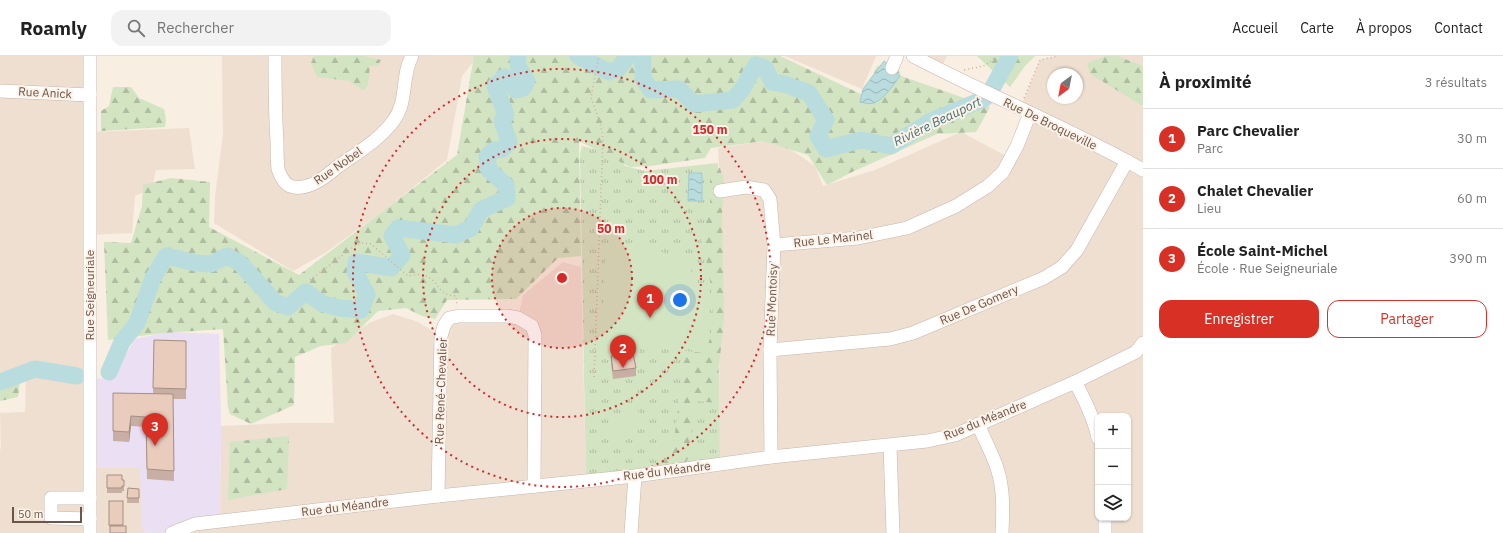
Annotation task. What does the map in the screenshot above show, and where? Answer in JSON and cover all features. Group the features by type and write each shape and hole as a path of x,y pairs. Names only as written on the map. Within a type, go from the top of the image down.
{"street":[{"name":"Rue Seigneuriale","path":"90,56 90,533"},
{"name":"Rue Nobel","path":"275,56 275,108 278,169 282,179 285,182 289,185 298,187 310,186 330,173 384,132 395,119 403,99 406,74 412,56"},
{"name":"Rue De Broqueville","path":"913,56 954,78 1025,111 1143,170"},
{"name":"Rue Anick","path":"0,91 90,95"},
{"name":"Rue Le Marinel","path":"774,245 858,238 907,228 956,206 988,186 1003,172 1017,146 1025,111"},
{"name":"Rue De Gomery","path":"770,350 890,339 914,334 1044,278 1062,267 1077,250 1127,161"},
{"name":"Rue Montoisy","path":"720,191 746,187 764,190 770,199 774,245 770,350 771,457"},
{"name":"Rue René-Chevalier","path":"438,496 441,336 444,326 449,318 459,316 507,316 518,318 532,326 535,335 534,486"},
{"name":"Rue du Méandre","path":"172,533 195,524 438,496 635,476 771,457 927,441 955,435 1075,382 1136,352 1143,343"},
{"path":"1075,382 1088,407 1095,425"},
{"path":"978,424 997,468 1002,490 1004,511 1002,533"},
{"path":"890,446 893,533"},
{"path":"632,533 635,476"},
{"path":"90,498 51,498 50,518 90,519"},
{"path":"1105,521 1105,533"}],"path":[{"path":"594,377 603,139 601,126 591,97 599,56"},
{"path":"954,78 965,69 990,64 996,56"},
{"path":"1025,111 1040,60 1058,56"},
{"path":"310,280 356,245 364,243 371,244 408,276 422,275 430,278 441,292 456,296"}],"shaded area":[{"path":"0,56 90,56 90,132 189,128 195,169 156,170 152,188 135,196 132,233 90,235 90,378 38,365 0,376"},
{"path":"222,56 478,56 462,76 447,160 386,209 325,253 293,271 214,223 215,197 223,134"},
{"path":"785,56 876,56 862,89"},
{"path":"913,56 947,56 940,70"},
{"path":"1058,56 1143,56 1143,533 172,533 220,521 221,426 287,423 334,423 331,348 371,322 393,314 418,322 441,336 449,318 518,318 523,295 563,262 581,267 586,480 720,465 720,191 718,148 775,139 815,166 823,186 875,170 961,132 1010,158 1030,113 1020,109 1040,60"},
{"path":"168,332 219,334 221,426 220,521 172,533 146,533 142,528 140,468 90,468 90,378 112,379 135,339"},
{"path":"46,374 90,384 90,468 141,468 142,528 146,533 0,533 0,413 25,412 26,376"}],"green space":[{"path":"314,56 363,56 381,60 378,66 370,66 368,85 364,91 349,81 317,77 311,63"},
{"path":"474,56 780,56 865,96 877,66 896,64 901,76 990,107 976,132 937,134 852,172 827,185 808,155 763,141 711,148 705,158 650,166 630,167 579,141 581,256 558,258 516,299 447,300 435,319 422,316 406,308 378,311 346,343 321,346 295,357 294,405 251,424 230,414 228,407 223,329 164,333 108,340 104,242 131,243 142,206 143,185 171,178 210,182 209,227 299,275 457,155"},
{"path":"977,56 1035,56 1025,66 1010,87"},
{"path":"1106,56 1117,56 1143,66 1143,106 1090,74 1087,63"},
{"path":"113,87 131,87 139,98 164,109 166,120 165,127 101,131 101,111 109,106"},
{"path":"582,146 617,155 625,166 645,171 718,163 720,465 586,480 580,154"},
{"path":"710,168 720,168 724,182 722,215 724,319 717,386 717,403 695,401 692,413 691,430 696,447 685,463 655,465 657,454 674,441 685,351 703,353 709,342 712,328 713,312 710,279 700,235 710,213"},
{"path":"606,245 647,245 687,263 705,299 705,345 640,347 639,354 608,354 596,341 597,310 603,310"},
{"path":"14,372 20,381 18,397 0,401 0,377"},
{"path":"630,405 643,415 622,442 609,432"},
{"path":"289,436 287,489 228,500 230,442"}],"water":[{"path":"884,61 900,76 879,100 868,104 860,102 863,89"},
{"path":"689,173 702,173 702,201 688,201"}],"building":[{"path":"154,340 186,341 186,389 153,388"},
{"path":"626,351 626,354 633,353 636,368 613,371 611,356 614,356 613,352"},
{"path":"113,393 173,394 174,471 147,469 146,417 131,416 129,432 113,431"},
{"path":"107,475 122,475 124,486 122,486 122,488 107,488"},
{"path":"128,488 139,489 139,498 127,498"},
{"path":"109,501 123,501 123,525 109,525"},
{"path":"110,526 126,526 126,533 110,533"}],"waterway":[{"name":"Rivière Beauport","path":"109,372 122,342 137,323 153,278 166,256 196,263 211,264 227,256 240,263 276,303 288,307 306,292 323,304 340,308 361,310 367,294 355,272 356,262 391,268 402,255 392,236 398,228 456,235 471,228 481,210 507,198 506,185 489,170 487,156 494,150 503,149 509,142 502,121 506,115 495,86 504,77 508,79 516,90 523,88 527,81 518,66 518,56"},
{"name":"Rivière Beauport","path":"578,56 609,72 618,69 628,56"},
{"name":"Rivière Beauport","path":"643,56 643,79 651,90 679,89 694,104 733,100 743,88 756,65 765,68 772,82 784,84 809,93 826,120 818,136 826,149 861,140 891,146 931,121 984,99 993,87 1010,56"},
{"name":"Rivière Beauport","path":"0,382 35,369 77,376"}],"place":[{"name":"Parc Chevalier","path":"650,318"},
{"name":"Chalet Chevalier","path":"623,368"},
{"name":"École Saint-Michel","path":"155,446"}]}
